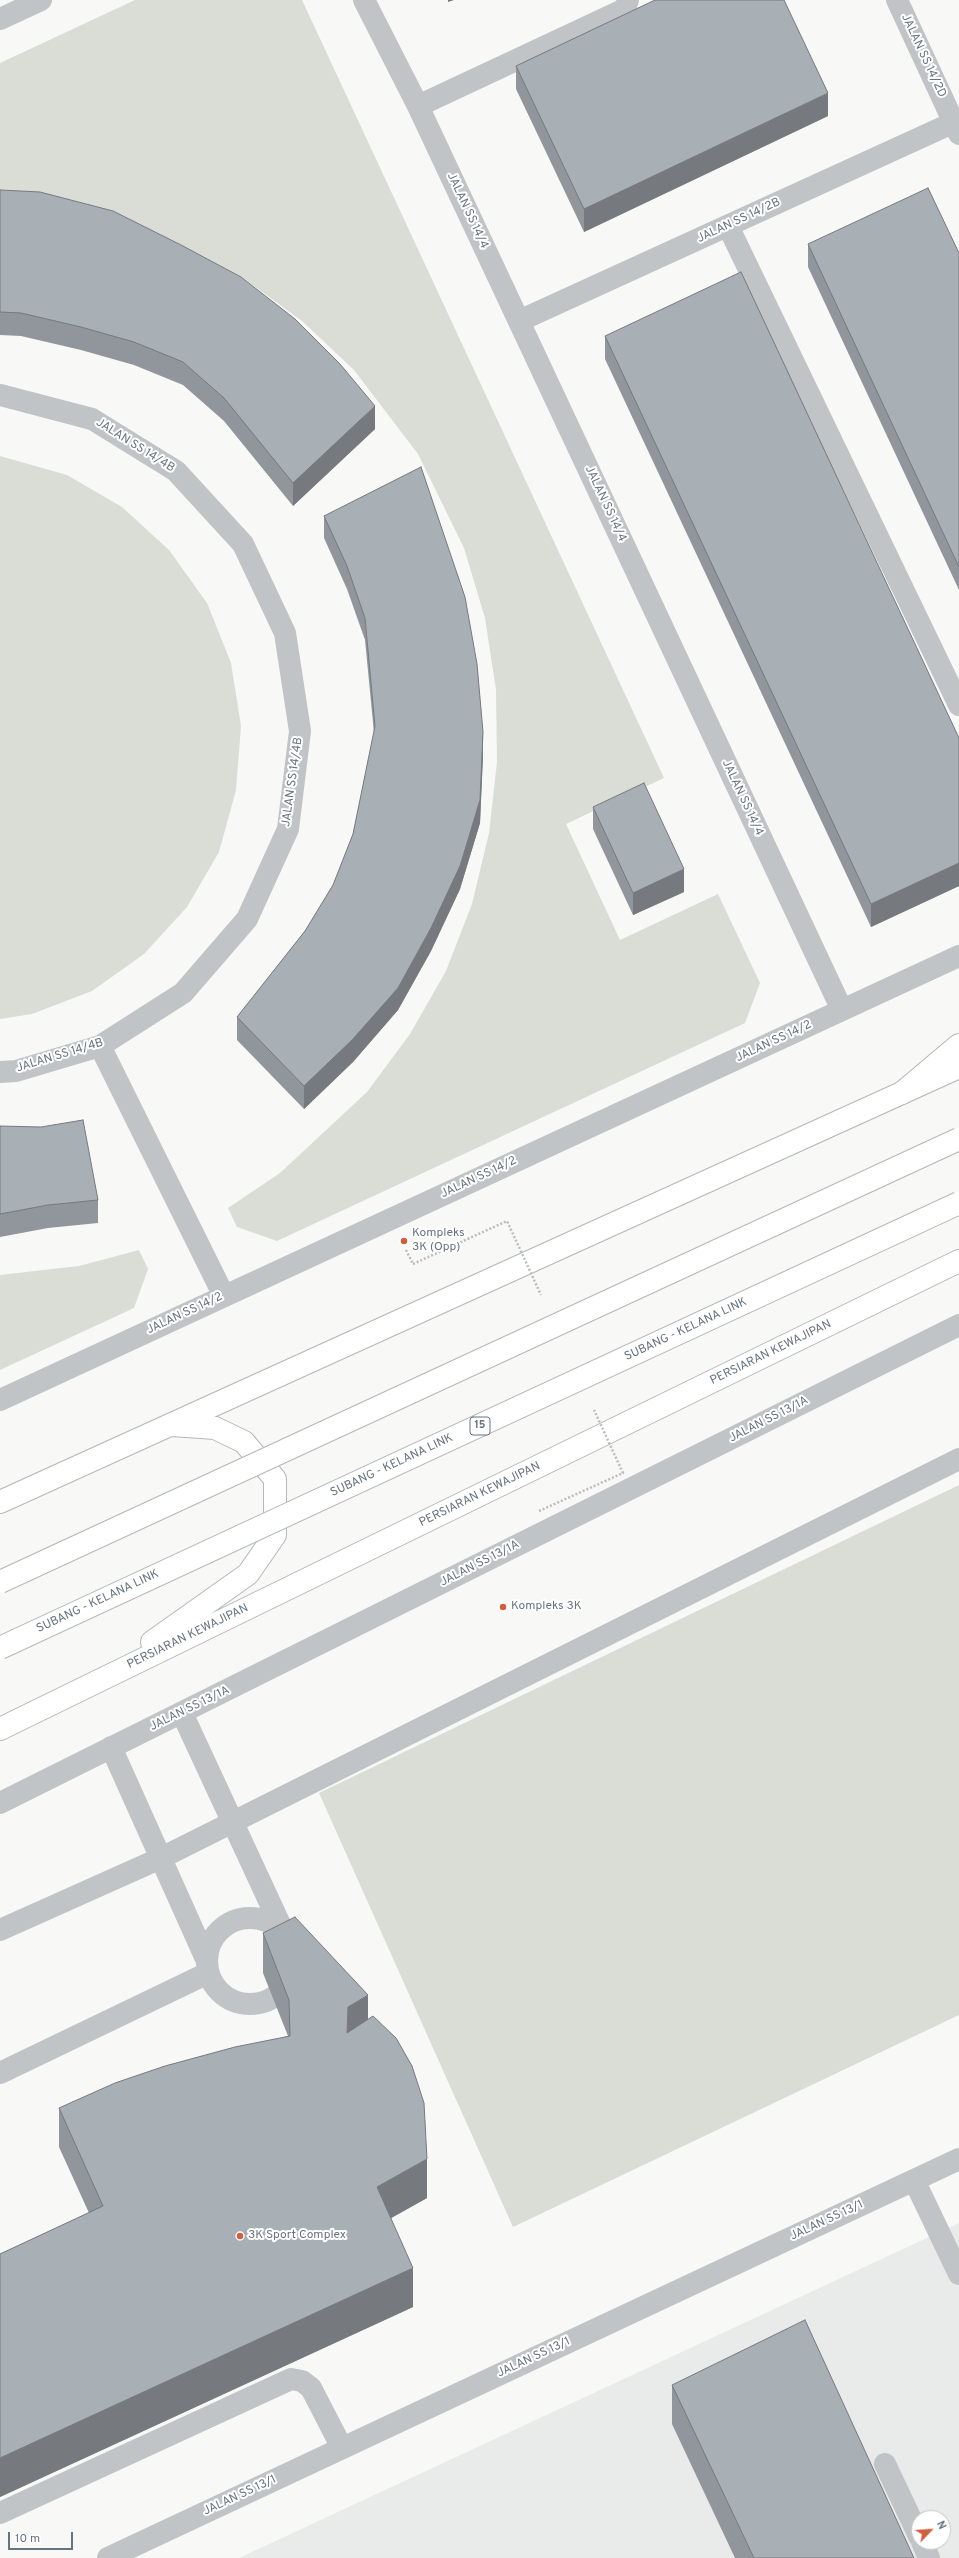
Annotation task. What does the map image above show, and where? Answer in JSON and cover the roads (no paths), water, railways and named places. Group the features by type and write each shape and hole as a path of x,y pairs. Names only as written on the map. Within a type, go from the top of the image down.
{"main road":[{"path":"902,1093 959,1045"},
{"path":"0,1502 959,1067"},
{"path":"0,1582 959,1139"},
{"name":"SUBANG - KELANA LINK","path":"0,1648 959,1203"},
{"name":"PERSIARAN KEWAJIPAN","path":"0,1729 959,1261"},
{"path":"83,1688 210,1603 248,1574 275,1535 275,1479 244,1442 215,1428 169,1425"}],"street":[{"path":"0,19 41,0"},
{"name":"JALAN SS 14/4","path":"364,0 418,106 842,1010"},
{"path":"418,106 624,9 628,0"},
{"name":"JALAN SS 14/2D","path":"897,0 957,126"},
{"name":"JALAN SS 14/2B","path":"519,321 728,226 957,126"},
{"path":"728,226 959,705"},
{"name":"JALAN SS 14/4B","path":"0,395 92,419 176,471 243,544 285,633 300,731 288,829 247,919 183,994 100,1046 16,1071 0,1072"},
{"name":"JALAN SS 14/2","path":"0,1400 959,956"},
{"path":"100,1046 224,1296"},
{"name":"JALAN SS 13/1A","path":"0,1803 957,1330"},
{"path":"0,1930 160,1858 959,1459"},
{"path":"111,1747 214,1985 225,1996 238,2002 253,2004 267,2001 280,1993 288,1981 292,1966 292,1951 182,1713"},
{"path":"207,1966 209,1946 216,1934 226,1925 238,1919 252,1918 265,1920 277,1927 286,1937"},
{"path":"0,2073 207,1966"},
{"name":"JALAN SS 13/1","path":"108,2558 959,2159"},
{"path":"914,2180 959,2274"},
{"path":"0,2513 291,2379 302,2380 310,2388 342,2448"},
{"path":"885,2464 911,2519"}],"place":[{"name":"Kompleks 3K (Opp)","path":"404,1241"},
{"name":"Kompleks 3K","path":"503,1607"},
{"name":"3K Sport Complex","path":"240,2236"}]}
